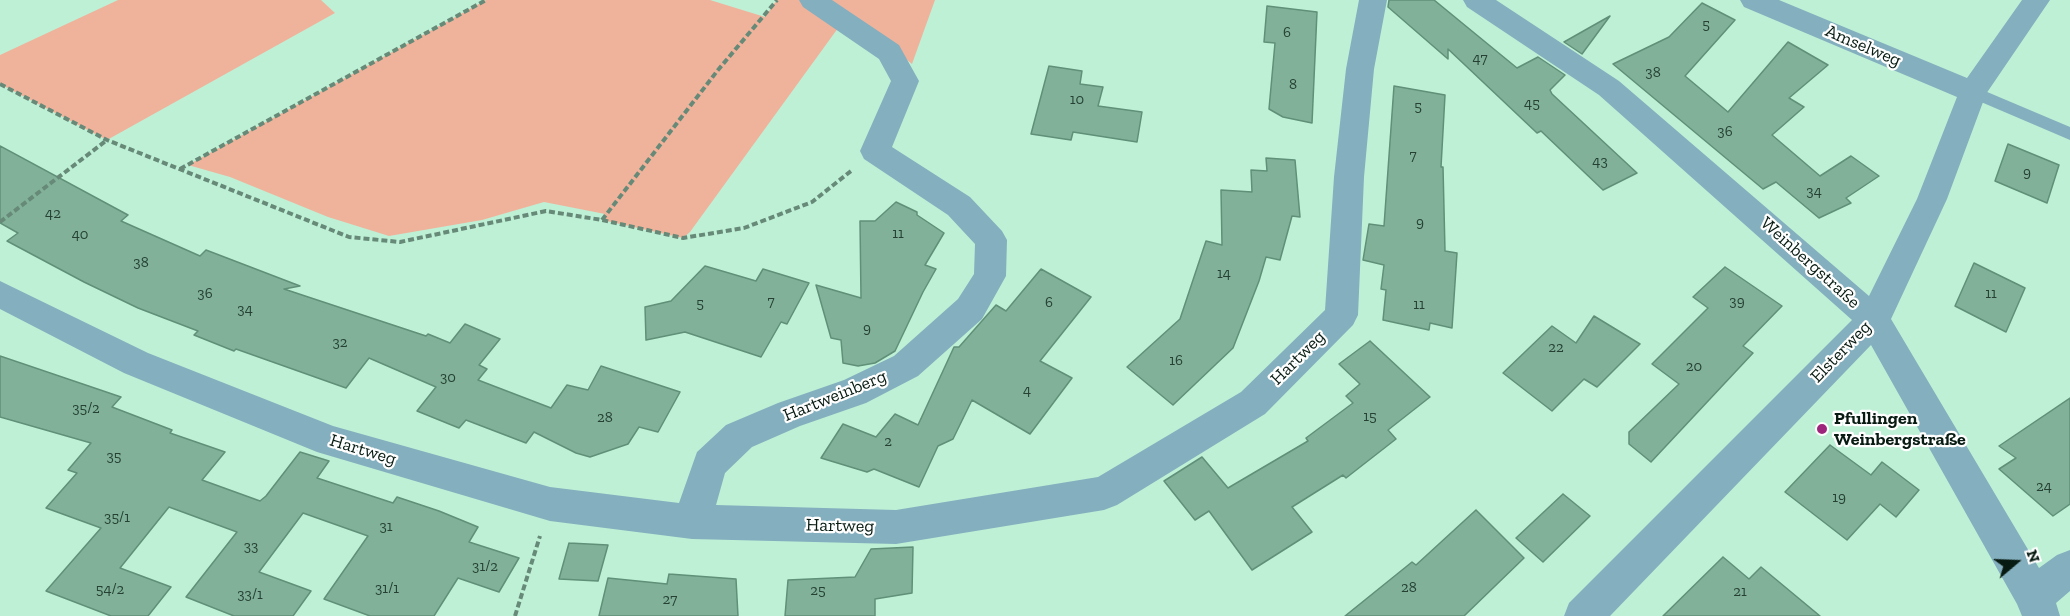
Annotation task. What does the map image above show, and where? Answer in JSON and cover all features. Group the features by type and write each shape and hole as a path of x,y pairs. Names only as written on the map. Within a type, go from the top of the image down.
{"street":[{"path":"813,0 889,52 905,81 875,151"},
{"name":"Hartweg","path":"0,294 136,363 330,441 550,504 692,522 896,527 1104,493 1252,403 1341,315 1349,177 1358,90 1373,0"},
{"name":"Weinbergstraße","path":"1477,0 1609,88 1874,320 2038,606"},
{"name":"Amselweg","path":"1754,0 1972,92"},
{"name":"Elsterweg","path":"1583,616 1874,320 1932,199 1972,92 2036,0"},
{"name":"Hartweinberg","path":"692,522 710,464 739,436 790,414 854,392 906,366 970,309 990,276 991,240 958,206 875,151"},
{"path":"2038,606 2070,568"}],"lane":[{"path":"1972,92 2070,134"}],"path":[{"path":"180,170 486,0"},
{"path":"602,220 718,70 777,0"},
{"path":"0,84 107,140 349,237 400,242 546,211 602,220 683,238 744,228 812,202 875,151"},
{"path":"0,222 107,140"},
{"path":"514,616 550,504"}],"shaded area":[{"path":"118,0 321,0 335,13 107,140 0,84 0,55"},
{"path":"486,0 710,0 765,17 777,0 806,0 841,24 690,232 683,238 602,220 605,214 544,202 482,220 389,236 328,217 230,177 188,165"},
{"path":"821,0 935,0 912,64 866,27"}],"building":[{"path":"1389,0 1434,0 1517,68 1538,57 1565,75 1550,90 1552,94 1637,173 1603,190 1541,131 1537,133 1448,49 1448,59 1388,7"},
{"path":"1702,3 1735,20 1685,76 1728,112 1788,42 1828,65 1789,98 1804,107 1772,135 1820,176 1851,156 1879,176 1846,198 1851,203 1819,218 1776,182 1763,189 1613,64 1669,37"},
{"path":"1267,6 1317,12 1312,123 1283,117 1269,109 1275,43 1264,42"},
{"path":"1610,16 1582,54 1564,42"},
{"path":"1049,66 1082,71 1080,84 1103,87 1098,106 1142,112 1137,142 1073,132 1071,140 1031,134"},
{"path":"1394,86 1445,95 1441,167 1443,167 1445,251 1457,253 1452,328 1430,323 1429,330 1383,320 1386,290 1381,289 1384,265 1363,260 1369,224 1384,226"},
{"path":"2008,144 2059,165 2047,203 1995,181"},
{"path":"0,146 128,215 121,221 200,256 206,250 300,286 284,289 450,343 465,324 500,339 479,365 487,369 478,380 551,408 567,385 588,390 601,366 680,392 658,432 639,427 628,444 590,457 576,453 534,432 526,443 466,420 459,428 417,411 436,387 369,358 346,388 236,349 234,351 194,335 198,331 138,308 84,282 7,241 18,233 0,223"},
{"path":"1266,158 1295,160 1300,217 1292,216 1280,260 1266,257 1233,348 1173,405 1127,367 1180,319 1206,241 1222,245 1221,190 1252,192 1251,170 1267,171"},
{"path":"896,202 917,212 917,215 944,233 925,265 936,269 895,351 875,363 858,366 843,363 841,340 831,338 816,285 861,298 860,221 875,221"},
{"path":"1974,263 2025,288 2006,332 1955,306"},
{"path":"705,266 756,281 763,269 809,283 787,324 781,322 761,357 685,332 646,340 645,307 671,301"},
{"path":"1725,267 1782,306 1743,346 1753,353 1651,462 1629,444 1629,432 1679,384 1652,364 1708,308 1693,297"},
{"path":"1041,269 1091,297 1040,361 1072,378 1030,434 972,400 953,439 938,446 919,487 874,469 867,472 821,458 843,424 876,437 895,414 918,425 954,347 959,347 996,305 1006,311"},
{"path":"1594,316 1640,344 1597,387 1584,379 1552,411 1503,373 1552,326 1576,343"},
{"path":"1370,341 1430,397 1388,430 1396,439 1346,478 1343,475 1292,507 1312,532 1252,570 1209,511 1195,520 1164,481 1202,457 1228,488 1308,441 1306,438 1353,403 1346,396 1360,384 1339,364"},
{"path":"0,356 121,397 112,407 172,430 170,433 225,452 202,480 260,501 300,452 329,461 317,478 393,503 397,497 439,511 478,527 469,542 519,558 499,592 458,578 434,616 370,616 324,599 368,536 303,513 259,572 311,591 293,616 234,616 186,597 237,532 169,507 120,568 171,587 148,616 111,616 46,591 101,528 46,508 77,473 68,470 91,443 0,417"},
{"path":"2070,398 2070,504 2053,516 1999,469 2016,458 1999,446"},
{"path":"1830,445 1871,475 1882,462 1919,490 1896,517 1880,504 1847,540 1785,492"},
{"path":"1563,494 1590,516 1543,562 1516,538"},
{"path":"1476,510 1524,558 1464,616 1345,616 1412,562 1416,565"},
{"path":"569,543 608,545 598,581 559,579"},
{"path":"913,547 912,593 875,599 875,616 785,616 788,580 855,577 871,549"},
{"path":"1723,557 1749,579 1761,567 1820,616 1663,616"},
{"path":"669,574 736,579 738,616 599,616 608,578 667,584"}],"place":[{"name":"Pfullingen Weinbergstraße","path":"1822,429"}]}
